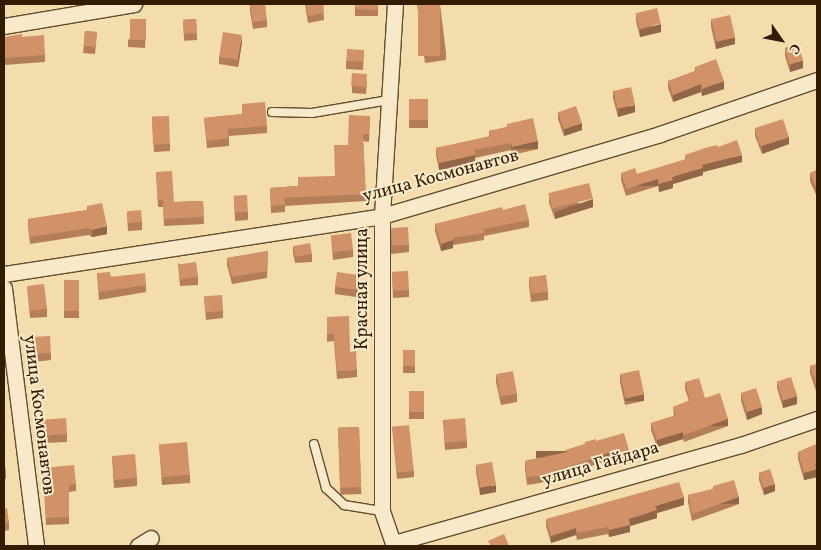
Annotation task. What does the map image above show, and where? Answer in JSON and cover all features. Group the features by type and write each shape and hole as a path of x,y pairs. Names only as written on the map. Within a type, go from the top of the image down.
{"street":[{"path":"4,26 134,4"},
{"name":"Красная улица","path":"394,544 382,511 382,216 395,4"},
{"name":"улица Космонавтов","path":"4,274 382,216 660,134 817,80"},
{"name":"улица Космонавтов","path":"4,288 36,546"},
{"name":"улица Гайдара","path":"394,544 741,444 817,420"},
{"path":"138,546 151,538"}],"lane":[{"path":"272,112 312,113 389,100"},
{"path":"314,444 326,488 344,505 382,511"}],"building":[{"path":"250,4 265,4 267,20 253,22"},
{"path":"306,4 323,4 324,13 308,16"},
{"path":"355,4 378,4 377,10 355,9"},
{"path":"418,4 440,4 440,56 418,56"},
{"path":"657,8 661,24 640,29 636,13"},
{"path":"730,15 735,37 717,42 711,19"},
{"path":"130,19 146,19 146,40 130,40"},
{"path":"196,19 197,33 184,34 183,20"},
{"path":"85,31 97,32 96,47 84,46"},
{"path":"223,32 242,35 238,60 219,57"},
{"path":"22,34 22,37 44,35 45,55 4,58 4,37"},
{"path":"798,44 803,60 790,64 785,48"},
{"path":"347,49 364,50 363,62 346,61"},
{"path":"716,59 724,81 702,89 701,84 673,95 668,81 696,71 695,67"},
{"path":"352,73 367,74 366,87 351,86"},
{"path":"631,87 635,105 618,109 613,91"},
{"path":"409,99 428,99 428,120 409,120"},
{"path":"265,102 267,126 228,129 229,138 207,141 204,118 242,114 242,104"},
{"path":"576,106 582,123 564,129 558,112"},
{"path":"349,115 370,116 369,134 363,134 366,194 284,198 285,205 271,206 270,188 298,186 298,177 335,176 334,145 348,145"},
{"path":"169,116 170,144 153,145 152,117"},
{"path":"533,118 538,141 512,147 511,143 474,150 475,155 439,163 436,148 490,136 489,131 508,127 507,124"},
{"path":"783,119 789,137 760,146 754,128"},
{"path":"737,140 742,155 702,165 703,168 672,177 673,180 659,184 658,179 626,189 621,173 635,168 637,174 686,159 685,155 705,148 717,145 718,147"},
{"path":"817,170 817,190 810,173"},
{"path":"172,171 174,202 203,201 204,217 164,219 163,199 158,200 156,172"},
{"path":"589,183 593,199 552,209 548,193"},
{"path":"247,195 248,212 235,213 234,196"},
{"path":"102,203 107,226 92,230 89,228 30,237 28,219 88,210 87,206"},
{"path":"525,204 529,220 483,229 484,233 453,238 453,240 441,244 435,224 502,207 503,210"},
{"path":"141,210 142,222 128,223 127,211"},
{"path":"408,227 409,245 392,246 391,228"},
{"path":"351,233 353,250 333,252 331,235"},
{"path":"310,243 312,254 295,257 293,246"},
{"path":"268,251 267,271 232,277 227,258"},
{"path":"196,262 198,277 180,279 178,265"},
{"path":"408,271 409,290 393,291 392,272"},
{"path":"110,272 111,277 145,273 146,285 99,292 97,273"},
{"path":"337,272 359,275 357,290 335,287"},
{"path":"546,275 548,292 531,294 529,277"},
{"path":"64,280 79,280 79,311 64,311"},
{"path":"44,284 47,309 30,311 27,286"},
{"path":"222,295 223,311 205,312 204,296"},
{"path":"349,316 350,352 356,351 357,370 337,371 334,334 327,334 327,317"},
{"path":"50,336 51,353 33,354 32,337"},
{"path":"403,350 415,350 415,366 403,366"},
{"path":"817,364 817,387 810,366"},
{"path":"639,370 644,394 626,398 620,374"},
{"path":"513,371 517,394 500,397 496,374"},
{"path":"791,377 797,396 783,401 777,382"},
{"path":"699,378 705,398 720,393 728,419 684,435 683,432 657,440 651,423 676,415 673,407 690,400 685,382"},
{"path":"756,388 762,407 747,412 741,393"},
{"path":"409,391 424,391 424,412 409,412"},
{"path":"66,418 67,434 43,436 42,420"},
{"path":"465,418 467,441 445,443 443,420"},
{"path":"409,425 414,471 397,473 392,427"},
{"path":"359,427 361,487 340,488 338,428"},
{"path":"624,433 629,450 616,454 615,451 540,476 527,477 525,461 567,452 566,450 586,444 585,442"},
{"path":"187,442 190,475 162,477 159,444"},
{"path":"817,444 817,463 815,464 817,469 804,473 798,452"},
{"path":"135,454 137,478 114,480 112,456"},
{"path":"492,462 496,485 480,487 476,465"},
{"path":"74,465 76,484 69,485 69,517 46,518 43,468"},
{"path":"770,469 775,484 764,488 759,473"},
{"path":"734,480 739,497 692,514 688,495 714,489 713,486"},
{"path":"679,482 684,497 655,506 657,510 629,519 630,525 609,530 608,527 577,533 576,528 551,536 546,519"},
{"path":"7,508 9,523 4,524 4,509"},
{"path":"504,534 509,546 491,546 488,541"}]}
